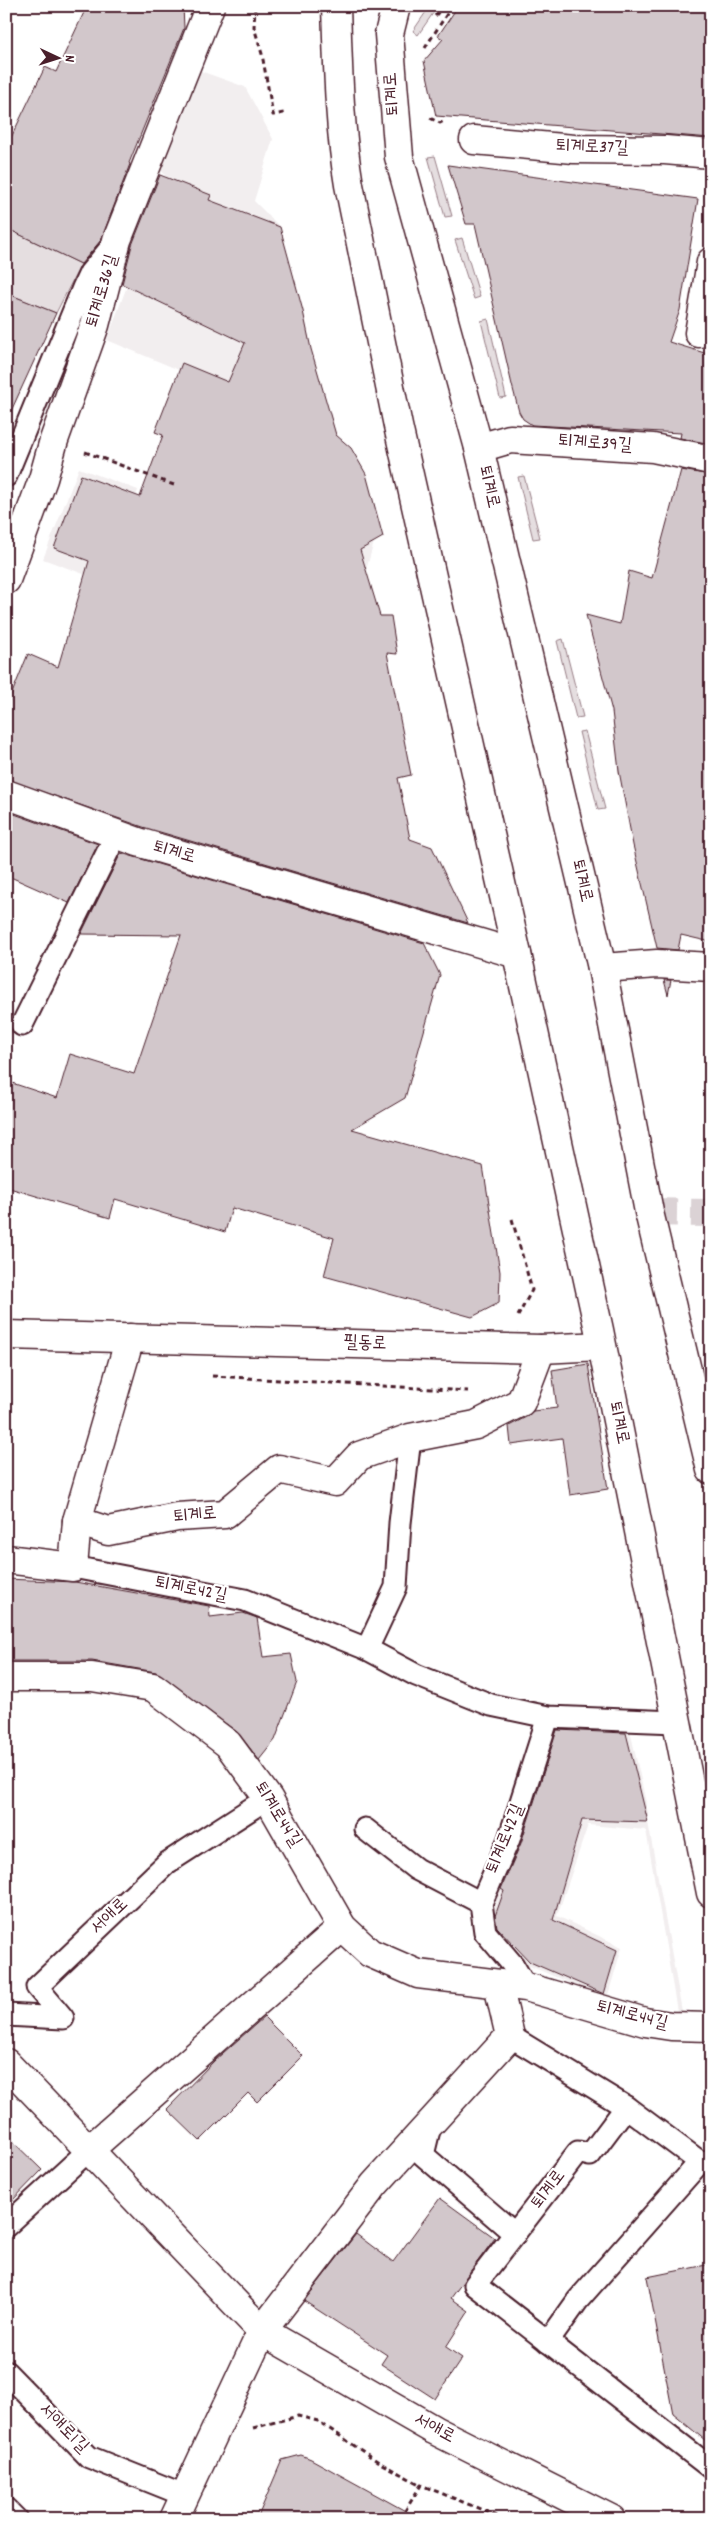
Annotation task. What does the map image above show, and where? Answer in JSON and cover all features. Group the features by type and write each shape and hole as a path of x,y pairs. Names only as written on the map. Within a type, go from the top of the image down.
{"street":[{"name":"퇴계로36길","path":"6,580 43,479 54,440 95,325 118,240 210,6"},
{"name":"퇴계로","path":"336,6 338,101 342,145 349,185 398,426 517,954 623,1447 711,1893"},
{"name":"퇴계로","path":"396,6 390,34 399,157 479,448 602,968 649,1212 711,1470"},
{"name":"퇴계로37길","path":"474,140 574,149 665,150 711,154"},
{"path":"699,333 711,262"},
{"name":"퇴계로39길","path":"479,448 510,439 653,448 711,460"},
{"name":"퇴계로","path":"6,794 116,835 517,954"},
{"path":"602,968 657,964 711,967"},
{"name":"필동로","path":"6,1335 541,1349 601,1346"},
{"path":"73,1568 77,1520 130,1338"},
{"name":"퇴계로","path":"77,1520 108,1530 177,1517 225,1514 279,1469 335,1482 359,1456 410,1438 476,1426 521,1402 541,1349"},
{"name":"퇴계로42길","path":"6,1559 73,1568"},
{"name":"퇴계로44길","path":"6,1677 92,1677 153,1687 228,1744 268,1798 342,1927 370,1953 418,1974 526,1987 645,2022 671,2026 711,2027"},
{"path":"89,2150 342,1927"},
{"path":"262,2331 374,2185 510,2036 498,1985"},
{"name":"서애로","path":"6,2063 262,2331 434,2430 611,2519"},
{"name":"서애로1길","path":"179,2507 262,2331"}],"lane":[{"path":"6,476 90,273 118,240"},
{"path":"22,1025 116,835"},
{"path":"367,1648 396,1587 400,1523 410,1438"},
{"name":"퇴계로42길","path":"73,1568 245,1600 367,1648 416,1675 491,1705 548,1717 676,1722"},
{"name":"퇴계로42길","path":"481,1903 509,1839 548,1717"},
{"name":"서애로","path":"6,2015 63,2018 37,1987 167,1863 268,1798"},
{"path":"365,1829 416,1869 481,1903 485,1932 513,1965 526,1987"},
{"path":"510,2036 626,2107 705,2162 578,2300 548,2342"},
{"name":"퇴계로","path":"626,2107 590,2155 578,2152 475,2285 711,2468"},
{"path":"431,2122 423,2155 515,2234"},
{"path":"6,2226 89,2150"},
{"name":"서애로1길","path":"6,2372 89,2457 179,2507"},
{"path":"6,2509 16,2519"}],"path":[{"path":"255,6 254,27 262,54 273,115 284,113"},
{"path":"422,56 452,6"},
{"path":"435,16 442,8 448,12"},
{"path":"54,440 174,485"},
{"path":"208,1376 524,1394"},
{"path":"221,2417 247,2430 298,2416 318,2421 380,2463 421,2485 505,2519"},
{"path":"400,2519 421,2485"}],"shaded area":[{"path":"430,6 438,6 418,35 413,31"},
{"path":"195,69 245,87 273,139 254,201 280,227 305,317 311,349 336,434 351,448 366,474 383,537 374,542 366,570 379,615 391,616 397,654 292,641 319,524 154,459 163,435 155,432 179,370 107,340 167,178 158,166"},
{"path":"435,156 452,216 445,217 428,157"},
{"path":"6,228 81,264 56,313 6,293"},
{"path":"462,238 480,297 474,299 455,240"},
{"path":"488,319 506,397 500,398 481,321"},
{"path":"79,468 138,490 108,583 43,559"},
{"path":"524,476 540,538 533,539 518,477"},
{"path":"563,639 583,717 576,718 557,641"},
{"path":"585,731 605,809 598,810 579,732"},
{"path":"551,1721 625,1727 630,1730 648,1812 648,1822 682,2011 671,2018 584,1989 525,1964 489,1930 488,1918","holes":["554,1723 626,1729 645,1811 639,1822 576,1820 526,1808","525,1812 580,1829 568,1870 515,1845","588,1825 646,1830 677,2011 670,2016 608,1995 622,1947 557,1916","513,1849 566,1874 553,1914 500,1889","503,1896 617,1950 604,1994 530,1962 491,1927"]}],"building":[{"path":"87,6 183,6 184,28 129,163 101,240 81,264 6,228 6,148 45,67 56,72"},
{"path":"458,6 711,6 711,138 436,116 424,61 443,39 438,36"},
{"path":"448,165 698,199 680,310 669,342 711,355 711,444 680,438 681,433 532,425 523,419 519,412 512,385 475,224 466,224"},
{"path":"160,175 211,195 209,200 280,227 303,311 311,349 336,435 351,448 366,474 383,537 360,550 380,616 391,616 397,654 387,653 411,775 398,778 410,839 432,847 468,923 143,827 6,779 6,708 28,654 58,667 89,561 54,548 81,475 140,497 163,435 155,432 182,363 228,382 245,343 122,284 132,245"},
{"path":"6,293 56,313 6,422"},
{"path":"681,470 711,475 711,942 681,935 678,950 657,948 633,845 619,771 612,711 586,615 620,624 629,571 652,578"},
{"path":"6,811 98,844 69,903 6,875"},
{"path":"121,853 424,943 440,975 405,1098 352,1129 483,1166 500,1272 499,1303 472,1317 324,1276 334,1238 232,1208 225,1232 115,1199 110,1218 6,1187 6,1081 57,1098 70,1054 134,1074 181,935 81,934"},
{"path":"664,980 671,980 668,995"},
{"path":"588,1364 608,1489 570,1495 562,1438 511,1445 509,1426 528,1416 533,1411 557,1408 552,1370"},
{"path":"6,1579 75,1582 209,1606 210,1617 243,1613 257,1618 263,1657 291,1654 297,1682 275,1740 259,1760 237,1732 156,1672 92,1661 6,1661"},
{"path":"557,1730 626,1733 648,1822 582,1820 553,1920 617,1950 604,1994 530,1962 497,1927 495,1916 504,1891 501,1889 521,1843"},
{"path":"264,2017 303,2056 257,2102 248,2093 200,2141 167,2109 215,2060"},
{"path":"6,2135 42,2170 6,2207"},
{"path":"440,2198 495,2238 451,2298 469,2311 446,2347 462,2358 435,2399 381,2364 387,2355 304,2301 356,2234 393,2262"},
{"path":"711,2264 711,2445 673,2414 647,2277"},
{"path":"301,2455 420,2519 257,2519 282,2460"}],"tunnel":[{"path":"649,1212 711,1213"}]}
